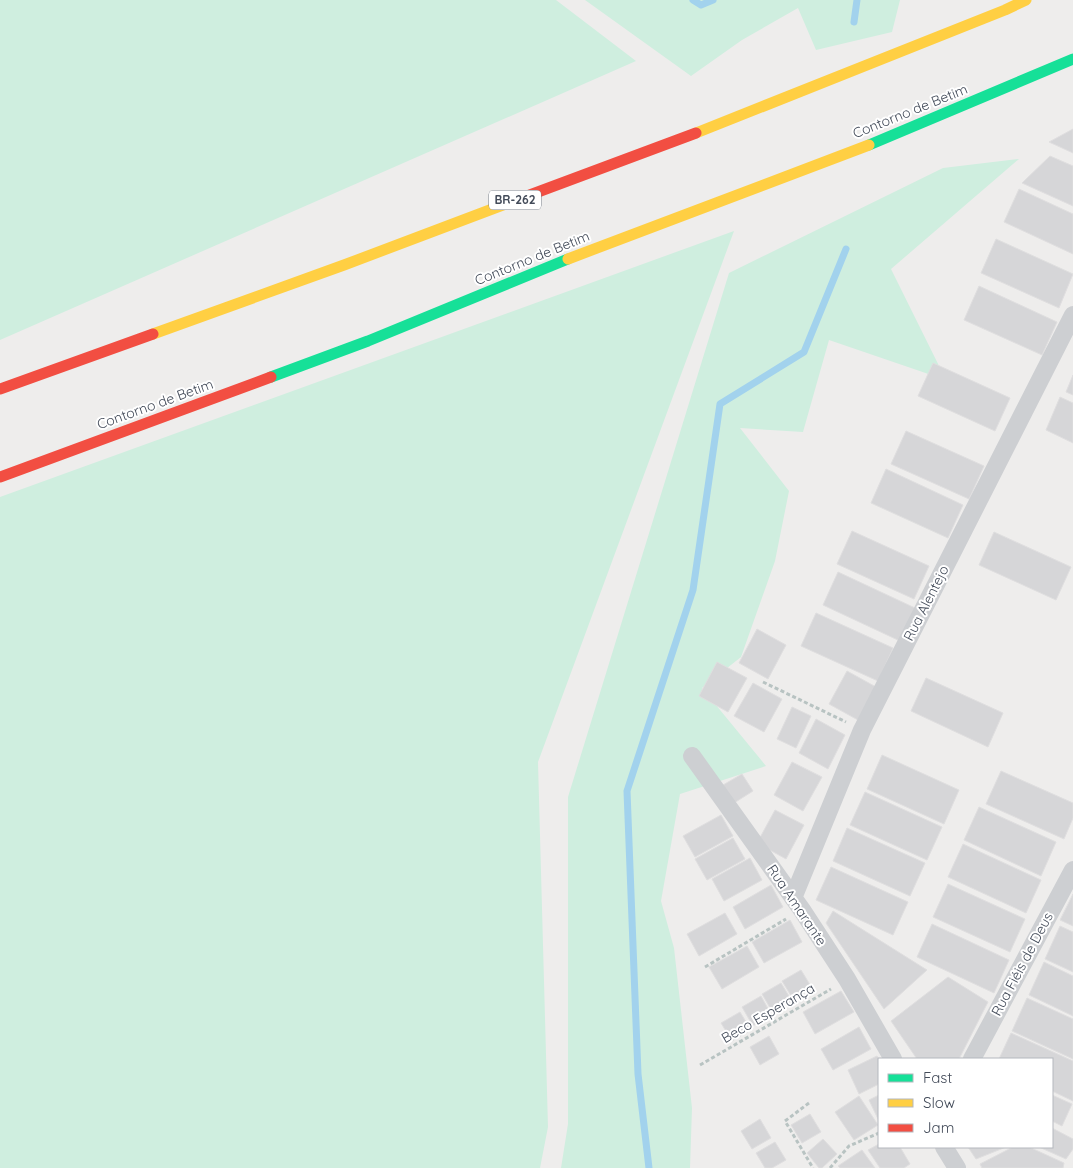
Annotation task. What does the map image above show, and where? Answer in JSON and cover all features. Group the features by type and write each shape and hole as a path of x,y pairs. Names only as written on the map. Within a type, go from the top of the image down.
{"highway":[{"name":"BR-262","path":"0,389 344,265 722,123 1006,10 1026,0"},
{"name":"Contorno de Betim","path":"0,477 368,341 568,259 881,140 1073,59"}],"street":[{"name":"Rua Alentejo","path":"798,904 862,730 1073,315"},
{"name":"Rua Amarante","path":"692,756 798,904 847,980 892,1058"},
{"name":"Rua Fiéis de Deus","path":"973,1058 1073,870"},
{"path":"945,1148 957,1168"}],"path":[{"path":"763,682 862,730"},
{"path":"705,967 798,904"},
{"name":"Beco Esperança","path":"700,1065 847,980"},
{"path":"809,1103 785,1121 813,1168"},
{"path":"830,1168 848,1146 878,1133"}],"green space":[{"path":"0,0 556,0 636,61 0,340"},
{"path":"585,0 900,0 892,32 816,50 798,8 742,40 691,76"},
{"path":"1019,159 891,269 946,380 829,340 803,432 740,428 789,491 775,561 741,657 702,688 766,766 680,794 661,901 674,948 692,1108 690,1168 561,1168 568,1124 568,797 729,273 943,168"},
{"path":"734,231 538,762 548,1127 540,1168 0,1168 0,497"}],"building":[{"path":"1073,129 1073,153 1049,142"},
{"path":"1050,156 1073,166 1073,206 1022,183"},
{"path":"1019,189 1073,214 1073,254 1004,222"},
{"path":"996,239 1073,274 1059,308 981,273"},
{"path":"979,286 1057,322 1042,355 964,320"},
{"path":"933,363 1010,398 995,431 918,396"},
{"path":"1073,375 1073,395 1066,392"},
{"path":"1060,397 1073,403 1073,443 1046,430"},
{"path":"906,431 984,466 969,499 891,464"},
{"path":"886,469 963,505 948,538 871,503"},
{"path":"852,531 929,566 914,599 837,564"},
{"path":"994,532 1071,567 1056,600 979,565"},
{"path":"838,572 915,608 900,641 823,605"},
{"path":"816,613 893,648 878,681 801,646"},
{"path":"757,629 786,645 768,679 739,663"},
{"path":"717,662 747,678 728,712 699,696"},
{"path":"847,671 876,687 858,720 829,704"},
{"path":"926,678 1003,713 988,747 911,711"},
{"path":"753,683 782,699 764,732 734,716"},
{"path":"792,707 811,716 796,748 777,739"},
{"path":"816,719 845,735 828,769 799,753"},
{"path":"882,755 959,790 944,824 867,789"},
{"path":"792,762 822,777 803,811 774,795"},
{"path":"1001,771 1073,803 1073,818 1064,839 986,804"},
{"path":"742,774 753,791 734,803 723,785"},
{"path":"865,792 942,827 927,860 850,825"},
{"path":"979,807 1056,842 1041,876 964,840"},
{"path":"775,810 804,825 786,859 757,843"},
{"path":"721,815 733,836 695,857 683,836"},
{"path":"847,828 925,863 910,896 833,861"},
{"path":"733,838 745,859 707,880 695,859"},
{"path":"963,844 1041,880 1026,913 948,877"},
{"path":"750,858 762,880 724,901 712,879"},
{"path":"831,867 908,902 893,935 816,900"},
{"path":"948,884 1025,919 1010,952 933,917"},
{"path":"771,885 783,907 745,929 733,907"},
{"path":"1073,894 1073,926 1060,920"},
{"path":"833,911 927,970 884,1009 826,923"},
{"path":"725,913 737,934 699,956 687,934"},
{"path":"790,920 802,942 764,963 752,942"},
{"path":"932,924 1009,960 994,993 917,957"},
{"path":"1060,926 1073,932 1073,972 1045,959"},
{"path":"747,946 759,967 722,989 709,967"},
{"path":"1044,962 1073,976 1073,1016 1029,995"},
{"path":"801,970 812,988 793,999 782,981"},
{"path":"948,977 988,1002 960,1058 916,1058 891,1021"},
{"path":"781,983 792,1001 773,1013 762,994"},
{"path":"841,991 854,1012 815,1034 803,1012"},
{"path":"761,996 771,1014 753,1026 742,1007"},
{"path":"1027,998 1073,1019 1073,1059 1012,1031"},
{"path":"740,1012 751,1030 732,1041 721,1023"},
{"path":"859,1027 871,1049 833,1070 821,1049"},
{"path":"1011,1033 1073,1061 1073,1101 1053,1091 1053,1058 999,1058"},
{"path":"769,1036 779,1054 760,1065 750,1047"},
{"path":"877,1056 878,1084 859,1094 848,1070"},
{"path":"1053,1095 1072,1104 1062,1126 1053,1122"},
{"path":"859,1096 878,1125 854,1140 835,1112"},
{"path":"878,1096 878,1119 869,1100"},
{"path":"810,1114 821,1132 802,1143 791,1125"},
{"path":"760,1119 771,1138 752,1149 741,1131"},
{"path":"1053,1129 1073,1139 1073,1149 1066,1159 1041,1148 1053,1148"},
{"path":"823,1139 837,1154 822,1168 819,1168 807,1153"},
{"path":"775,1142 786,1160 772,1168 765,1168 756,1153"},
{"path":"878,1145 878,1148 901,1148 910,1164 904,1168 880,1168 868,1150"},
{"path":"969,1148 1004,1148 976,1159"},
{"path":"1011,1148 1031,1148 1064,1163 1063,1168 982,1168 980,1164"},
{"path":"862,1150 875,1168 840,1168 838,1166"}],"waterway":[{"path":"693,0 701,5 713,0"},
{"path":"854,22 857,0"},
{"path":"649,1168 638,1074 627,791 693,590 720,404 804,352 846,249"}],"traffic: fast":[{"path":"869,145 1073,59"},
{"path":"271,377 368,341 568,259"}],"traffic: slow":[{"path":"696,133 1026,0"},
{"path":"568,259 869,145"},
{"path":"153,334 511,202"}],"traffic: jam":[{"path":"511,202 696,133"},
{"path":"0,389 153,334"},
{"path":"0,477 271,377"}]}
